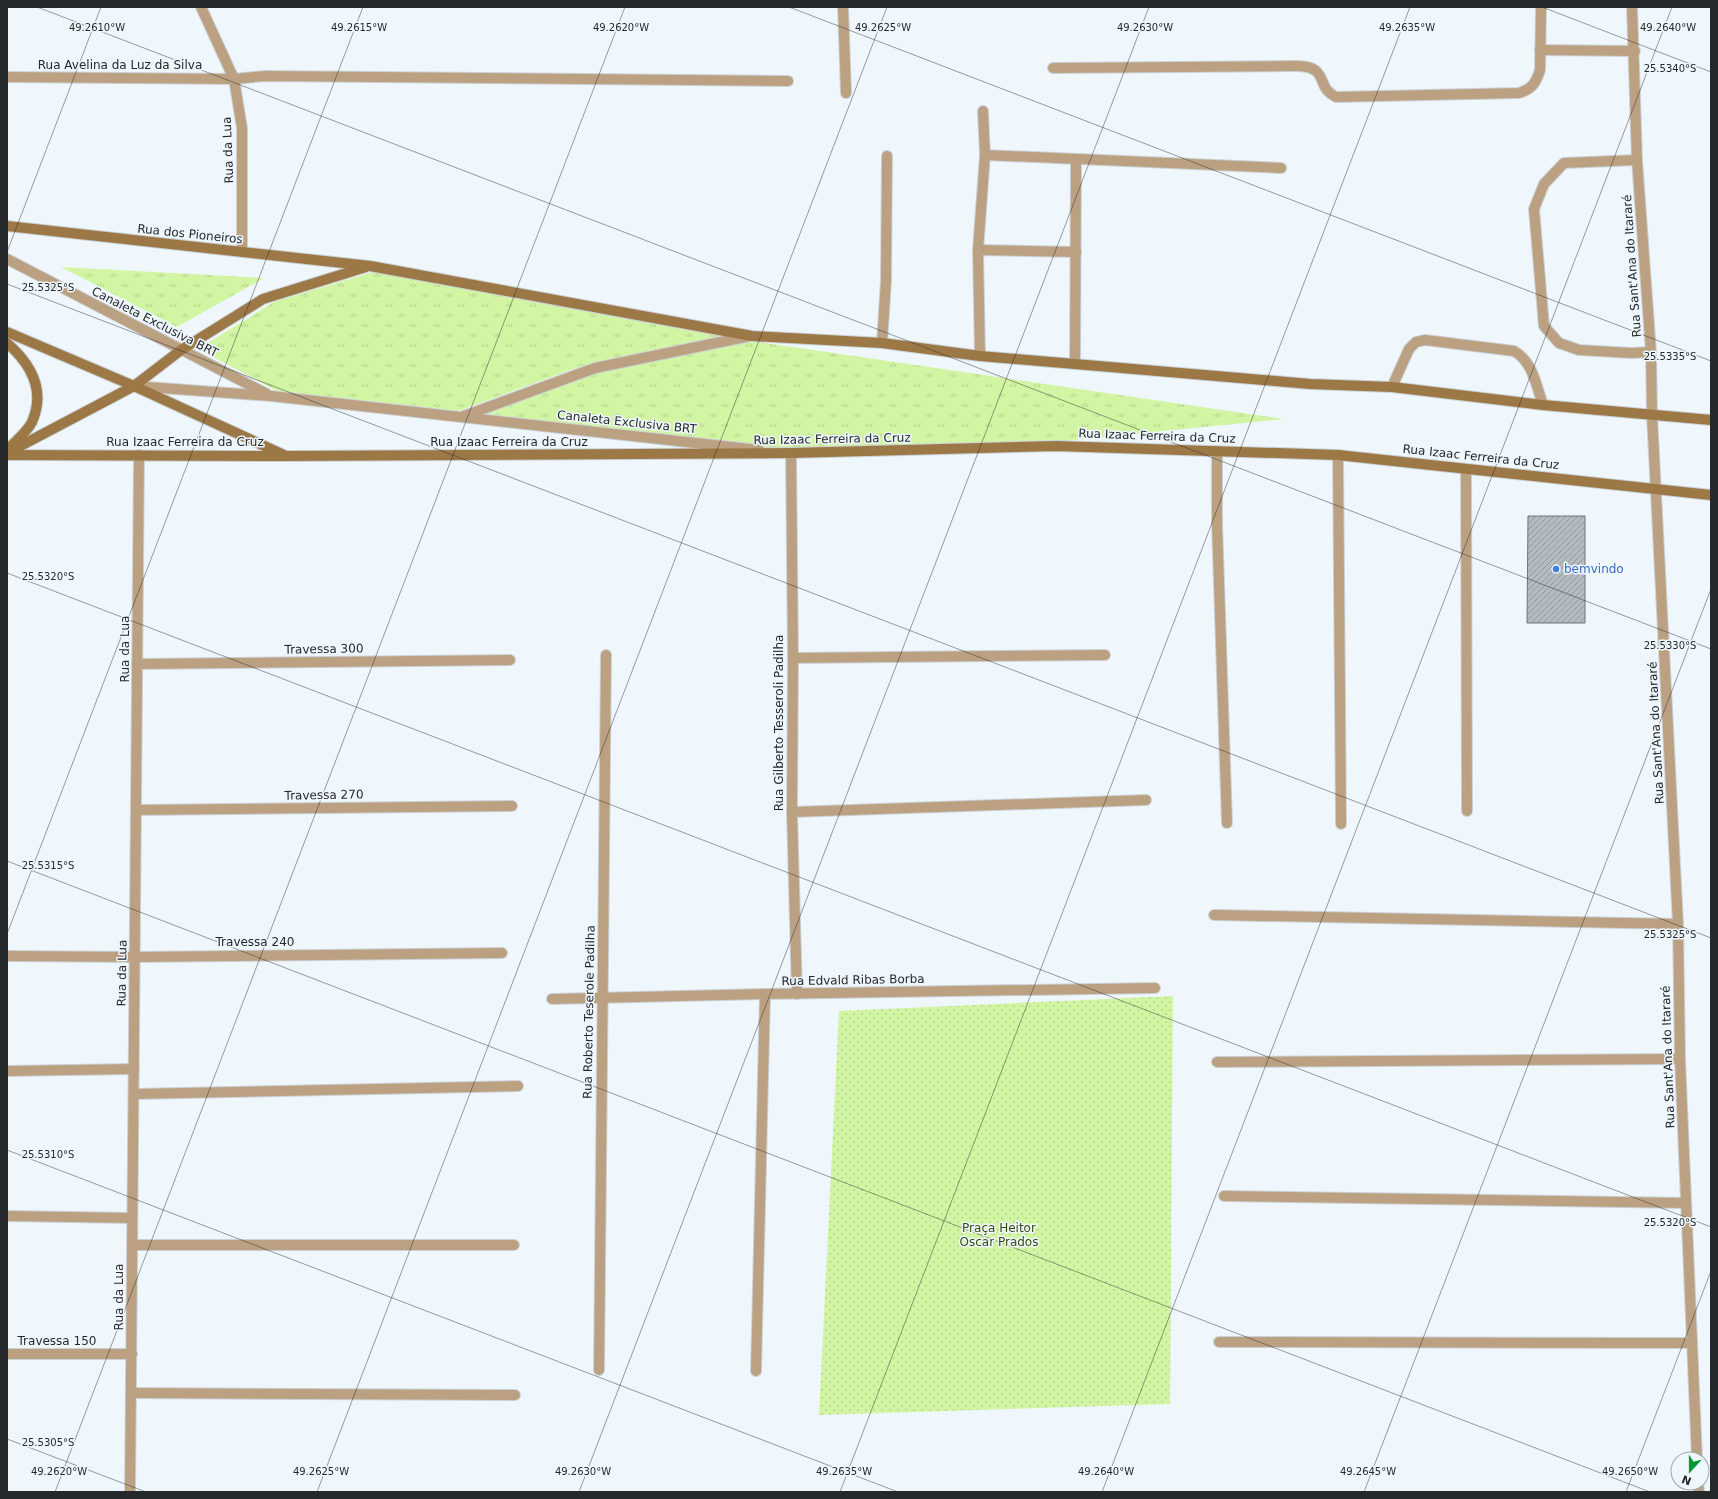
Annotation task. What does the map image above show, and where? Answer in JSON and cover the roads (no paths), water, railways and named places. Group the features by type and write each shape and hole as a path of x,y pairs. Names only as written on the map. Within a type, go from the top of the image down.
{"main road":[{"name":"Rua dos Pioneiros","path":"7,226 370,266"},
{"path":"7,453 134,386 181,350 263,298 370,266 752,336 882,343 980,356 1310,384 1392,387 1543,405 1711,420"},
{"path":"7,332 134,386 288,456"},
{"path":"7,343 20,354 34,377 38,400 31,423 7,453"},
{"name":"Rua Izaac Ferreira da Cruz","path":"7,453 288,456 791,453 1056,446 1338,455 1656,489"},
{"path":"1656,489 1711,495"}],"street":[{"name":"Rua da Lua","path":"201,7 234,79 242,128 242,252"},
{"path":"843,7 846,93"},
{"name":"Rua Sant'Ana do Itararé","path":"1632,7 1635,51 1637,160 1651,352 1652,415 1678,924 1680,1059 1697,1451"},
{"path":"1053,68 1307,67 1317,71 1328,92 1336,97 1519,92 1528,90 1537,80 1540,70 1541,8"},
{"path":"1540,50 1635,51"},
{"name":"Rua Avelina da Luz da Silva","path":"7,77 234,79 265,76 788,81"},
{"path":"980,356 978,250 985,156 983,111"},
{"path":"882,343 886,281 887,156"},
{"path":"985,156 1281,168"},
{"path":"1075,364 1076,160"},
{"path":"1637,160 1564,163 1544,184 1534,209 1544,326 1559,343 1580,350 1631,353 1651,352"},
{"path":"978,250 1076,252"},
{"name":"Canaleta Exclusiva BRT","path":"7,259 270,396"},
{"name":"Canaleta Exclusiva BRT","path":"461,417 595,368 752,336"},
{"path":"1392,387 1409,349 1416,342 1424,340 1514,351 1523,356 1529,365 1543,405"},
{"name":"Canaleta Exclusiva BRT","path":"134,386 270,396 791,453"},
{"path":"1217,451 1217,523 1227,823"},
{"name":"Rua Gilberto Tesseroli Padilha","path":"791,453 793,658 792,812 797,994"},
{"name":"Rua da Lua","path":"130,1492 139,455"},
{"path":"1338,455 1341,824"},
{"path":"1466,469 1467,811"},
{"name":"Rua Roberto Teserole Padilha","path":"599,1370 606,655"},
{"path":"793,658 1105,655"},
{"name":"Travessa 300","path":"137,664 510,660"},
{"path":"792,812 1146,800"},
{"name":"Travessa 270","path":"136,810 512,806"},
{"path":"1214,915 1678,924"},
{"name":"Travessa 240","path":"7,956 135,957 502,953"},
{"name":"Rua Edvald Ribas Borba","path":"552,1000 765,994 1155,988"},
{"path":"756,1371 765,994"},
{"path":"1217,1062 1680,1059"},
{"path":"7,1071 134,1069"},
{"path":"134,1094 518,1086"},
{"path":"1224,1196 1686,1203"},
{"path":"7,1216 132,1218"},
{"path":"133,1245 514,1245"},
{"path":"1219,1342 1692,1343"},
{"name":"Travessa 150","path":"7,1354 132,1354"},
{"path":"131,1393 515,1395"}],"place":[{"name":"bemvindo","path":"1556,569"}],"park label":[{"name":"Praça Heitor Oscar Prados","path":"999,1235"}]}
